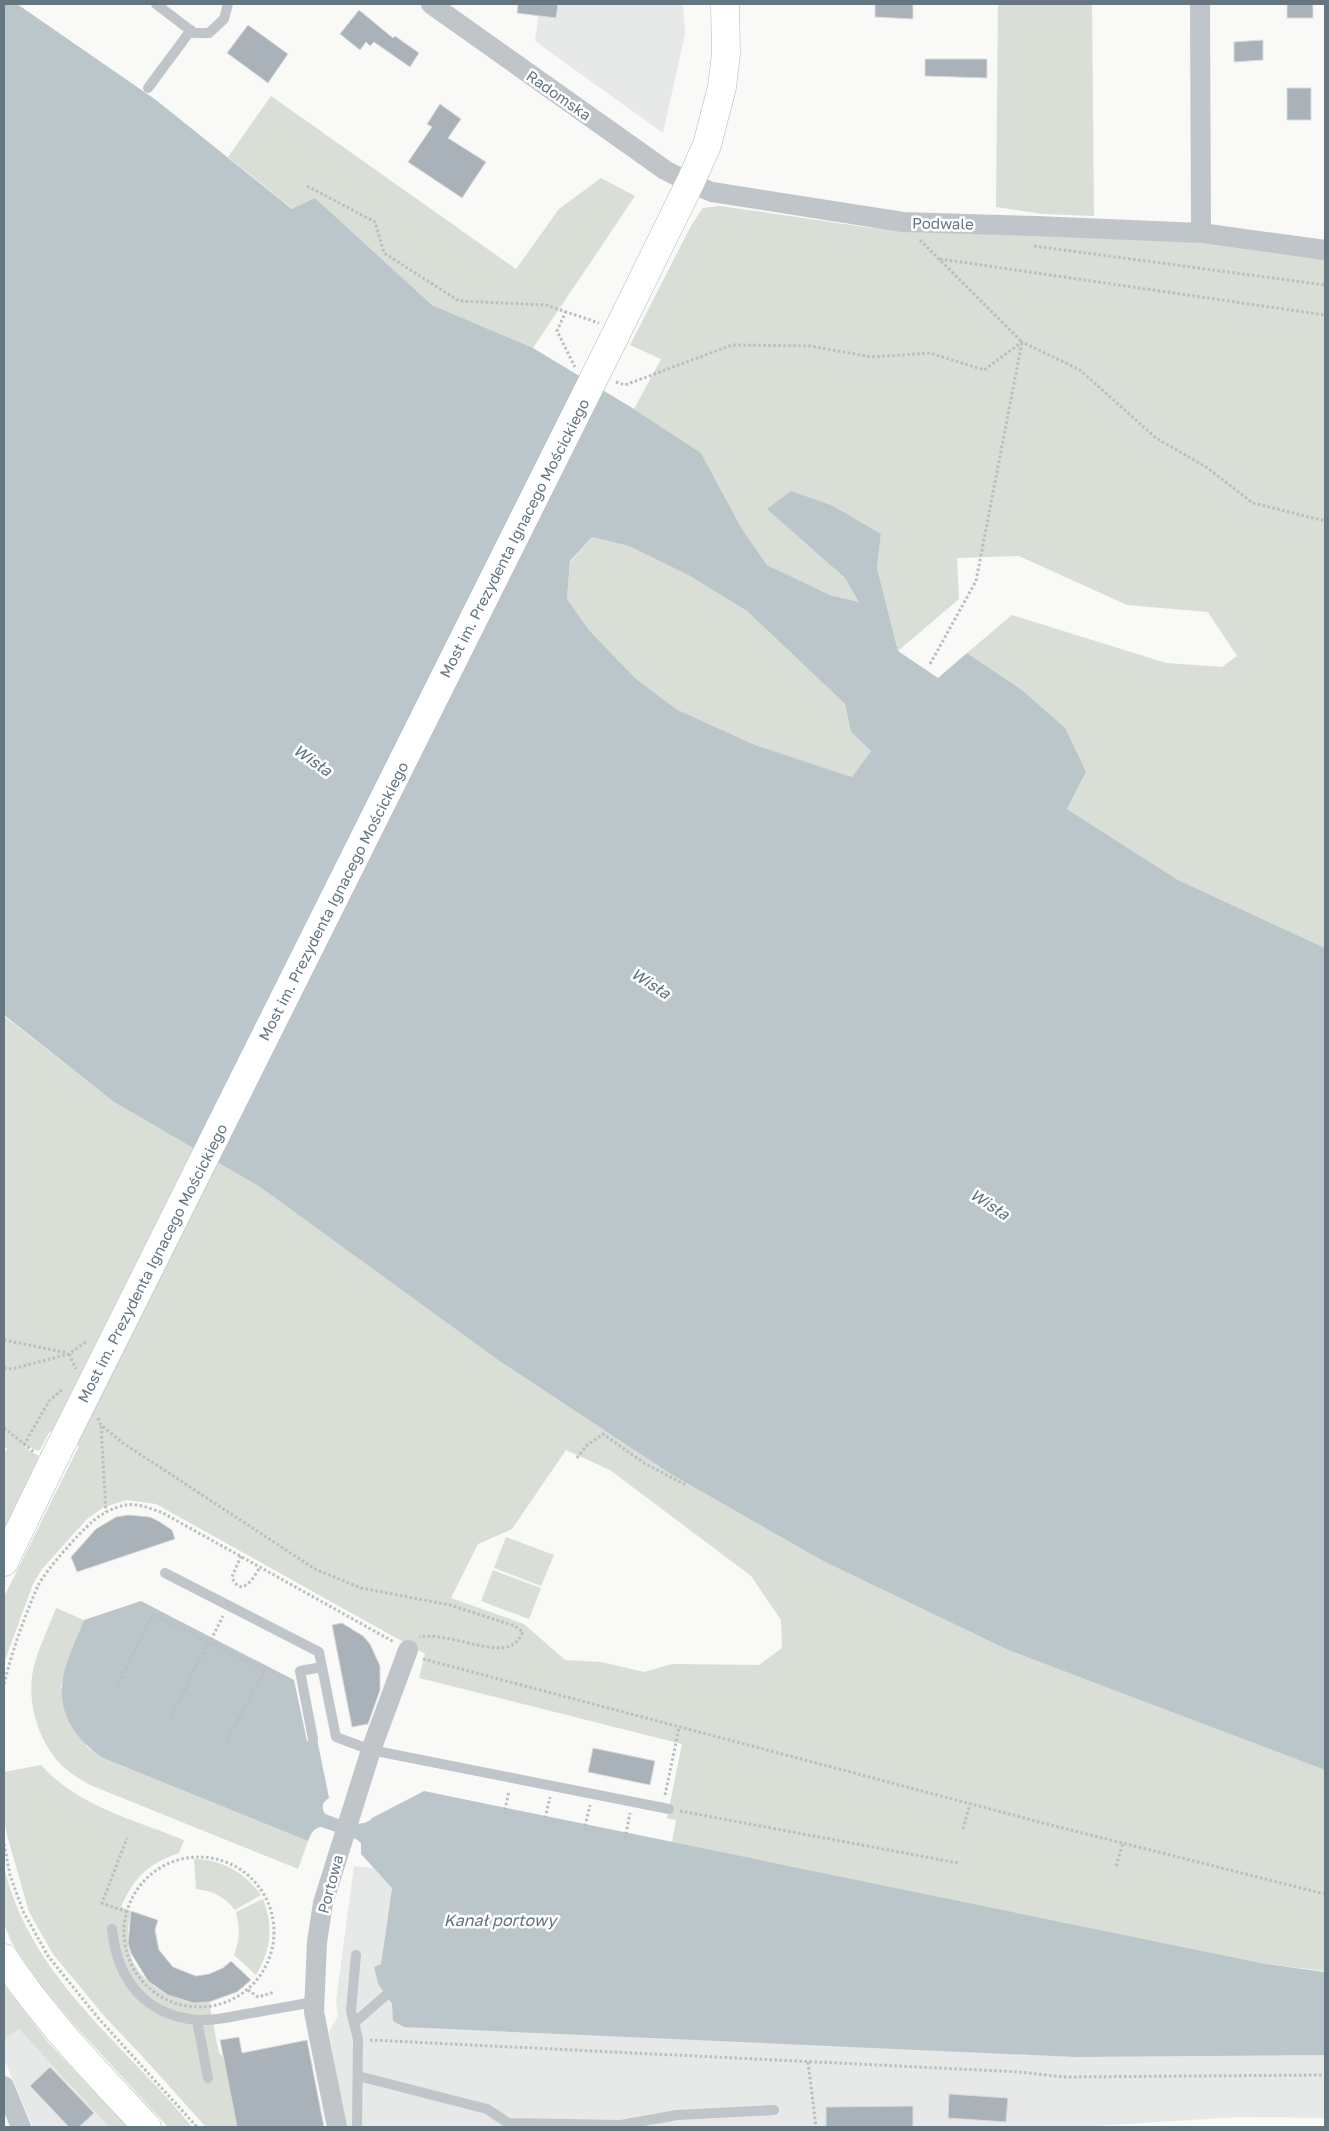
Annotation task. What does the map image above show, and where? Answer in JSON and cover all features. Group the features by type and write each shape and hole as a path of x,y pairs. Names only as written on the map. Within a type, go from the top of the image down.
{"main road":[{"path":"610,333 690,184 707,145 722,87 726,54 725,4"},
{"name":"Most im. Prezydenta Ignacego Mościckiego","path":"4,1562 610,333"},
{"path":"4,1958 27,1992 59,2032 147,2127"}],"street":[{"name":"Radomska","path":"431,4 665,170 690,184"},
{"path":"1200,4 1201,234"},
{"name":"Podwale","path":"690,184 712,192 903,222 1201,234 1325,250"},
{"name":"Portowa","path":"337,2127 314,2002 317,1942 323,1903 371,1750 408,1650"},
{"path":"4,2086 21,2127"}],"lane":[{"path":"156,4 194,33 209,33 224,19 228,4"},
{"path":"148,88 191,30"},
{"path":"165,1574 319,1652 336,1736 371,1750 666,1808"},
{"path":"312,1739 300,1671 322,1666"},
{"path":"112,1929 117,1961 133,1989 144,2000 161,2010 179,2017 213,2020 314,2002"},
{"path":"356,1955 351,2011 358,2039 357,2127"},
{"path":"354,2022 385,1996"},
{"path":"197,2020 208,2078"},
{"path":"358,2076 488,2109 508,2123 621,2125 677,2115 774,2110"}],"path":[{"path":"306,186 376,222 384,253 459,301 546,305 575,313 610,333"},
{"path":"903,222 1022,342 1080,370 1156,438 1206,467 1253,503 1325,521"},
{"path":"1025,245 1325,285"},
{"path":"939,259 1325,315"},
{"path":"625,385 732,345 810,346 872,357 930,353 984,370 1022,342"},
{"path":"929,666 976,581 1022,342"},
{"path":"4,1340 69,1354"},
{"path":"4,1368 12,1369 69,1354"},
{"path":"69,1354 79,1376"},
{"path":"4,1428 26,1447 50,1401 64,1388"},
{"path":"97,1417 101,1425 106,1512"},
{"path":"101,1425 123,1443 190,1489 315,1569 362,1588 450,1605 515,1626 522,1632 519,1639 510,1646 491,1647 432,1635 418,1637 408,1650"},
{"path":"577,1458 586,1446 603,1434 644,1463 686,1485"},
{"path":"4,1684 8,1666 38,1586 47,1572 91,1522 106,1512 127,1504 163,1513 424,1659 970,1804 1325,1894"},
{"path":"241,1556 232,1577 234,1582 241,1586 248,1585 260,1567"},
{"path":"117,1687 153,1614 211,1640 265,1670 225,1744"},
{"path":"171,1717 224,1614"},
{"path":"680,1728 666,1808 958,1863"},
{"path":"504,1815 509,1790"},
{"path":"544,1823 549,1798"},
{"path":"963,1829 970,1804"},
{"path":"584,1831 589,1807"},
{"path":"625,1839 630,1815"},
{"path":"127,1838 102,1902 127,1912"},
{"path":"1116,1866 1123,1843"},
{"path":"4,1844 10,1875 23,1911 48,1956 99,2019 197,2127"},
{"path":"203,1857 230,1865 242,1871 261,1890 267,1903 274,1929 270,1956 264,1970 248,1990 222,2004 193,2008 179,2005 154,1993 135,1972 129,1960 123,1932 127,1912 143,1882 158,1869 176,1861 203,1857"},
{"path":"248,1990 258,1997 275,1992"},
{"path":"358,2039 1020,2072 1063,2077 1325,2074"},
{"path":"808,2062 816,2127"}],"shaded area":[{"path":"540,4 683,4 685,34 663,133 535,41"},
{"path":"998,4 1092,4 1094,216 1042,214 996,207"},
{"path":"271,96 516,269 559,209 601,178 635,196 533,348 432,305 315,198 293,209 228,157"},
{"path":"720,206 872,228 1150,237 1325,259 1325,948 1178,880 1067,809 1086,772 1022,690 967,653 1012,615 1166,663 1222,667 1237,656 1208,612 1127,605 1019,556 957,558 959,599 898,651 877,568 881,534 768,509 845,578 860,602 830,595 767,565 742,529 701,453 634,409 661,359 630,345 692,224 703,208"},
{"path":"592,537 629,546 690,576 747,611 845,704 851,732 871,751 852,777 755,745 676,709 635,678 589,630 567,599 570,562"},
{"path":"4,1016 114,1102 260,1187 498,1360 669,1473 786,1540 823,1561 1008,1650 1325,1770 1325,1971 1266,1964 672,1842 676,1820 667,1818 682,1744 419,1678 425,1654 156,1504 127,1500 104,1507 87,1519 42,1569 33,1584 4,1663 4,1597 79,1446 50,1431 39,1451 26,1446 25,1448 39,1456 4,1529 4,1454 7,1449 4,1445","holes":["566,1450 610,1470 751,1576 781,1620 782,1648 759,1665 672,1664 644,1672 601,1662 565,1660 524,1624 451,1598 478,1544 512,1529"]},
{"path":"506,1537 554,1555 541,1586 494,1568"},
{"path":"493,1570 541,1588 529,1619 481,1601"},
{"path":"56,1608 84,1620 68,1660 61,1687 87,1747 103,1758 308,1841 298,1869 90,1785 70,1772 57,1760 42,1736 33,1708 31,1694 36,1659"},
{"path":"41,1765 72,1791 89,1801 184,1840 179,1853 150,1867 143,1873 131,1887 121,1907 131,1911 128,1942 131,1956 137,1969 145,1979 156,1988 168,1994 195,2002 209,2002 219,2053 223,2057 237,2127 206,2127 105,2017 53,1954 29,1912 4,1819 4,1772"},
{"path":"194,1859 214,1862 232,1869 247,1880 261,1895 235,1910 218,1895 196,1889"},
{"path":"354,1866 374,1868 392,1887 381,1964 374,1967 378,1984 392,2004 394,2021 1075,2057 1325,2055 1325,2118 1239,2117 1078,2127 346,2127 329,2032 338,2016 336,2001"},
{"path":"4,1867 17,1907 35,1943 57,1976 82,2007 192,2127 168,2127 71,2021 39,1983 12,1943 4,1924"},
{"path":"263,1899 270,1928 268,1947 256,1975 234,1955 239,1934 236,1912"},
{"path":"4,1985 48,2042 127,2127 109,2127 19,2029 4,2039"},
{"path":"19,2029 109,2127 33,2127 4,2059 4,2039"}],"water":[{"name":"Wisła","path":"4,4 17,4 156,100 292,209 315,198 432,305 533,348 634,409 701,453 742,529 767,565 830,595 859,602 845,578 767,509 791,491 833,506 881,534 877,568 898,651 938,678 967,653 1022,690 1065,728 1086,772 1067,809 1178,880 1325,948 1325,1770 1008,1650 823,1561 669,1473 498,1360 260,1187 114,1102 4,1015","holes":["592,537 629,546 690,576 747,611 845,704 851,732 871,751 852,777 755,745 676,709 635,678 589,630 567,599 570,561"]},
{"name":"Kanał portowy","path":"141,1601 294,1680 307,1741 317,1739 329,1798 323,1805 325,1814 356,1824 368,1822 372,1818 424,1791 1266,1964 1325,1972 1325,2055 1075,2057 404,2027 393,2021 392,2004 378,1984 374,1967 381,1964 392,1888 361,1854 361,1843 356,1839 321,1827 314,1830 308,1841 103,1758 86,1745 73,1728 64,1709 62,1687 67,1662 84,1620"}],"building":[{"path":"518,4 558,4 556,18 517,13"},
{"path":"875,4 913,4 913,19 875,17"},
{"path":"1287,4 1313,4 1313,18 1287,18"},
{"path":"359,10 393,38 395,36 419,53 410,67 374,42 370,46 366,42 360,50 340,34"},
{"path":"248,25 288,54 268,83 227,53"},
{"path":"1263,40 1263,60 1234,62 1234,42"},
{"path":"925,59 987,59 987,78 925,76"},
{"path":"1287,88 1311,88 1311,120 1287,120"},
{"path":"440,104 461,119 448,138 486,162 462,198 408,162 432,127 427,124"},
{"path":"128,1515 150,1517 160,1522 172,1530 175,1539 77,1572 71,1557 96,1529 116,1517"},
{"path":"342,1623 363,1636 370,1644 380,1666 380,1690 368,1724 352,1727 332,1625"},
{"path":"593,1748 655,1761 650,1785 588,1772"},
{"path":"131,1911 158,1920 155,1930 159,1950 173,1967 196,1976 209,1974 223,1968 231,1961 251,1980 237,1992 209,2002 194,2003 168,1995 148,1981 131,1953 128,1943"},
{"path":"239,2037 242,2053 307,2040 324,2127 237,2127 220,2040"},
{"path":"50,2067 94,2113 79,2127 69,2127 30,2086"},
{"path":"949,2094 1008,2098 1006,2122 948,2118"},
{"path":"913,2106 913,2127 826,2127 826,2107"}]}
